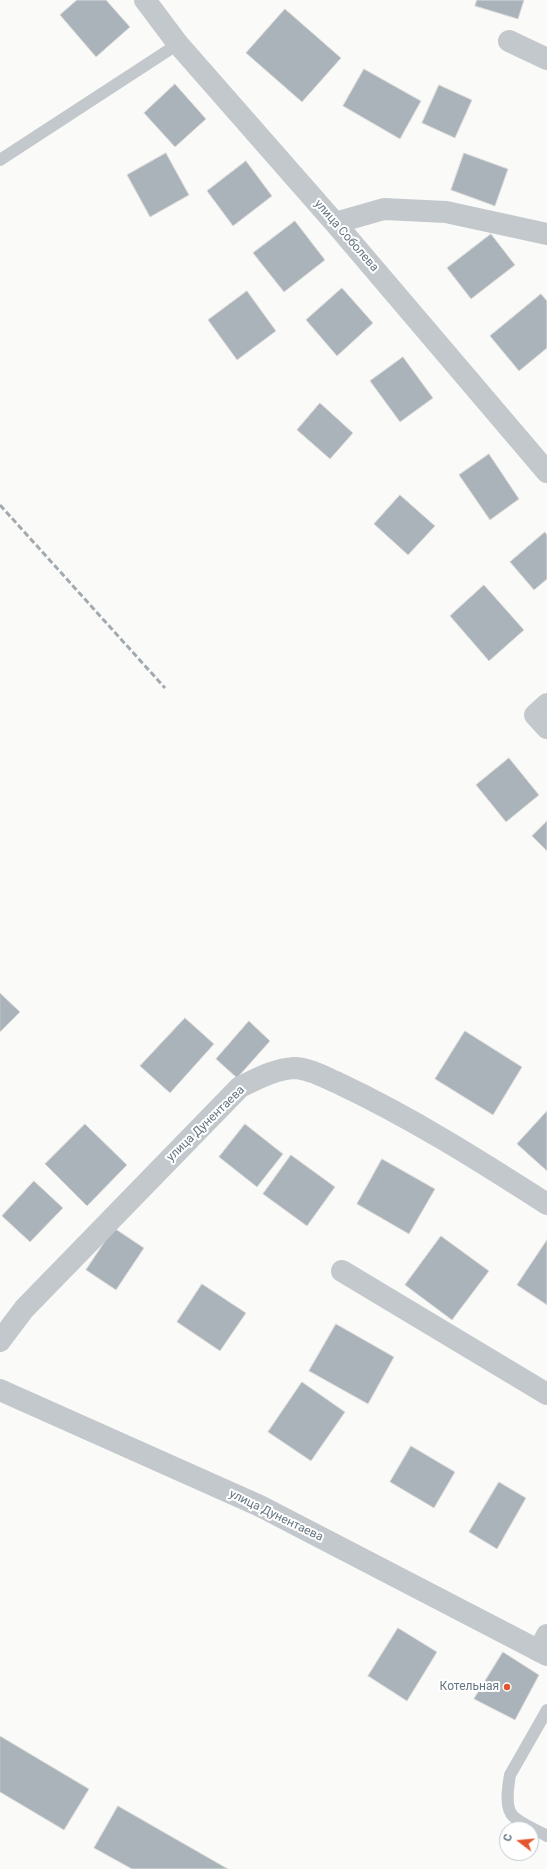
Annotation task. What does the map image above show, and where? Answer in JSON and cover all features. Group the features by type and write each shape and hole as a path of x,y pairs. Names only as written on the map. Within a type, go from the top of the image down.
{"street":[{"name":"улица Соболева","path":"145,0 178,44 335,223 547,472"},
{"path":"509,41 547,59"},
{"path":"335,223 384,209 446,212 547,234"},
{"path":"547,704 535,715 547,728"},
{"name":"улица Дунентаева","path":"0,1341 24,1309 240,1087 268,1074 295,1068 315,1073 369,1098 491,1168 547,1204"},
{"path":"342,1271 547,1394"},
{"name":"улица Дунентаева","path":"0,1391 260,1506 544,1647"}],"lane":[{"path":"0,160 178,44"},
{"path":"547,1710 510,1775 508,1786 509,1806 513,1817 547,1836"}],"building":[{"path":"77,0 106,0 130,27 96,57 60,15"},
{"path":"477,0 524,0 518,19 475,6"},
{"path":"285,9 341,58 302,102 246,53"},
{"path":"364,69 421,101 400,139 343,106"},
{"path":"175,84 206,119 175,147 144,113"},
{"path":"439,85 472,100 455,138 422,123"},
{"path":"166,153 189,195 150,217 127,175"},
{"path":"464,153 508,169 495,206 451,190"},
{"path":"246,161 272,196 233,226 207,191"},
{"path":"295,221 325,260 284,292 253,253"},
{"path":"491,234 515,265 471,299 447,268"},
{"path":"342,288 373,323 337,356 306,320"},
{"path":"247,291 276,331 237,360 208,320"},
{"path":"541,294 547,301 547,348 519,371 490,336"},
{"path":"403,357 433,398 400,422 370,381"},
{"path":"320,403 353,433 330,459 297,430"},
{"path":"489,454 519,499 490,520 459,475"},
{"path":"400,495 435,526 408,555 374,524"},
{"path":"545,532 547,535 547,579 534,590 510,562"},
{"path":"484,585 524,630 489,661 450,616"},
{"path":"509,758 539,795 506,822 476,785"},
{"path":"547,821 547,851 532,836"},
{"path":"0,993 20,1012 0,1032"},
{"path":"185,1018 214,1044 170,1093 140,1066"},
{"path":"249,1021 270,1041 237,1078 216,1059"},
{"path":"465,1031 522,1067 493,1115 435,1079"},
{"path":"547,1111 547,1171 517,1144"},
{"path":"85,1124 127,1165 87,1206 45,1164"},
{"path":"245,1124 283,1154 257,1187 219,1157"},
{"path":"291,1155 335,1187 307,1226 263,1194"},
{"path":"382,1159 435,1189 409,1234 357,1204"},
{"path":"34,1181 63,1208 30,1242 2,1216"},
{"path":"114,1228 144,1248 116,1290 86,1270"},
{"path":"441,1236 489,1271 452,1320 405,1285"},
{"path":"547,1240 547,1305 517,1285"},
{"path":"202,1284 246,1313 220,1351 177,1322"},
{"path":"336,1324 394,1357 368,1404 309,1371"},
{"path":"302,1382 345,1412 311,1461 268,1432"},
{"path":"411,1446 455,1472 434,1508 390,1482"},
{"path":"499,1482 526,1498 497,1549 469,1532"},
{"path":"398,1628 437,1652 407,1701 368,1676"},
{"name":"Котельная","path":"503,1652 539,1675 515,1720 474,1699"},
{"path":"0,1736 89,1789 64,1830 0,1792"},
{"path":"118,1806 228,1869 132,1869 94,1848"}],"railway":[{"path":"0,505 165,688"}],"place":[{"name":"Котельная","path":"507,1687"}]}
